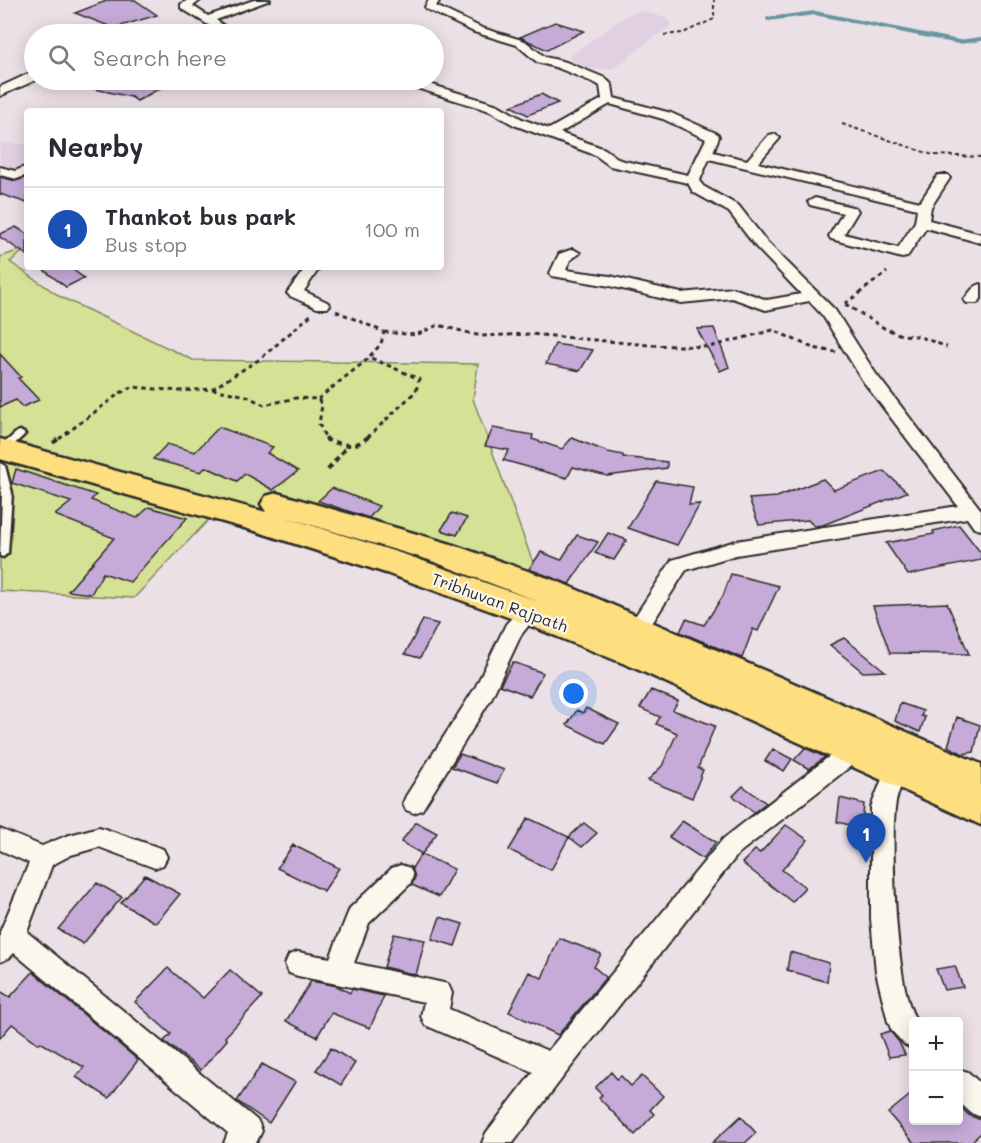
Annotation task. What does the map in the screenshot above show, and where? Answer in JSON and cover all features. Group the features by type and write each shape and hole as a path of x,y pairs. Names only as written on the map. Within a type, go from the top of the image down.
{"highway":[{"name":"Tribhuvan Rajpath","path":"4,448 53,443 373,530 547,591 637,630 901,760 981,808"},
{"name":"Tribhuvan Rajpath","path":"4,448 357,551 530,611 623,649 852,752 901,760 981,781"}],"street":[{"path":"180,3 196,0"},
{"path":"206,20 265,0"},
{"path":"435,0 430,7 478,30 521,43 541,60 572,68 601,81 606,85 608,100"},
{"path":"180,3 213,24"},
{"path":"0,92 24,81"},
{"path":"437,90 494,108 518,122 600,152 615,163 657,174 693,180"},
{"path":"550,134 608,100 667,116 713,137 693,180"},
{"path":"750,164 774,138"},
{"path":"706,154 750,164 923,214 981,239"},
{"path":"0,171 24,174"},
{"path":"814,202 851,211 836,236 902,254 943,178"},
{"path":"693,180 698,189 734,208 761,244 829,313 869,377 976,517"},
{"path":"573,253 564,257 557,273 610,281 681,298 734,292 766,305 813,296"},
{"path":"311,270 294,293 322,305"},
{"path":"637,630 679,565 736,548 976,517"},
{"path":"414,803 483,693 513,630 530,611"},
{"path":"496,1143 553,1067 731,846 852,752"},
{"path":"901,760 883,807 883,919 889,972 901,1022 909,1031"},
{"path":"155,857 99,837 66,846 43,858 6,943 248,1131 238,1143"},
{"path":"0,839 43,858"},
{"path":"337,973 359,916 401,876"},
{"path":"298,964 439,993 434,1016 553,1067"},
{"path":"963,1087 981,1103"}],"lane":[{"path":"3,553 7,493 4,448"}],"path":[{"path":"664,35 683,33 714,19 714,0"},
{"path":"842,124 912,150 933,155 981,157"},
{"path":"829,313 845,304 887,272"},
{"path":"845,304 884,328 901,335 918,336 947,347"},
{"path":"212,389 260,359 322,305 384,332 416,335 438,325 481,336 530,334 649,345 709,346 773,330 813,348 855,354"},
{"path":"53,443 120,393 133,387 179,391 212,389 247,396 264,405 296,398 318,399 369,357 381,344 384,332"},
{"path":"318,399 322,405 319,424 327,440 347,446 362,443 416,391 419,379 369,357"},
{"path":"328,470 347,446"}],"shaded area":[{"path":"640,11 666,18 671,25 614,68 597,70 583,68 572,63 570,56 628,14"},
{"path":"0,143 24,144 24,176 0,170"}],"green space":[{"path":"24,249 10,262 61,297 193,360 478,364 473,399 557,628 214,514 134,598 0,591 0,257"}],"building":[{"path":"109,0 135,0 157,15 127,24 104,24 75,13"},
{"path":"555,22 584,31 547,50 520,37"},
{"path":"99,90 157,90 137,101 131,97"},
{"path":"541,94 558,103 528,115 511,106"},
{"path":"0,177 16,181 24,178 24,202 0,194"},
{"path":"16,227 24,232 24,253 0,237 0,234"},
{"path":"44,270 73,270 84,278 66,287"},
{"path":"714,328 729,367 720,371 697,329"},
{"path":"555,344 593,350 580,371 546,364"},
{"path":"0,354 39,400 22,407 16,400 0,407"},
{"path":"219,427 273,447 267,453 298,471 273,490 245,474 237,481 206,467 201,472 153,459 167,444 195,452"},
{"path":"493,428 533,435 532,439 562,449 572,438 608,452 623,455 623,457 667,462 667,468 607,476 573,467 567,478 503,460 509,450 485,446"},
{"path":"16,469 96,495 91,500 137,518 149,507 187,518 130,582 103,573 91,594 68,591 114,538 55,515 71,502 12,483"},
{"path":"884,471 907,492 823,525 814,526 808,520 759,525 749,499 777,497 823,479 834,490"},
{"path":"656,481 693,487 689,505 700,504 677,545 628,528"},
{"path":"332,488 379,506 369,518 318,501"},
{"path":"452,513 467,518 457,535 441,530"},
{"path":"959,525 981,553 981,560 908,575 886,543 934,534 933,531"},
{"path":"608,533 627,540 614,560 595,553"},
{"path":"577,535 598,542 569,584 529,569 541,552 561,560"},
{"path":"731,574 779,586 758,631 753,629 742,658 680,632 686,619 704,625 723,596"},
{"path":"947,603 969,654 890,653 873,606"},
{"path":"423,620 438,624 420,658 405,654"},
{"path":"844,638 885,671 863,672 830,645"},
{"path":"513,662 543,673 530,696 500,685"},
{"path":"651,690 678,701 673,710 715,726 698,768 703,770 692,798 648,780 662,766 677,733 656,724 660,717 640,708"},
{"path":"900,703 923,711 921,716 925,717 920,732 895,721"},
{"path":"586,708 619,724 605,744 567,725 577,710 583,713"},
{"path":"957,717 980,725 974,752 963,754 948,746"},
{"path":"805,748 825,757 809,769 794,760"},
{"path":"773,749 792,759 784,771 765,761"},
{"path":"460,754 504,770 497,783 452,767"},
{"path":"743,786 766,803 754,812 733,796"},
{"path":"840,798 864,804 862,828 837,822"},
{"path":"528,818 569,837 551,870 509,850"},
{"path":"682,821 716,842 703,859 669,837"},
{"path":"416,822 437,833 422,854 401,842"},
{"path":"584,823 597,833 582,847 569,837"},
{"path":"786,825 808,840 782,870 805,887 792,902 742,863 755,850 760,853"},
{"path":"293,845 339,868 324,891 277,868"},
{"path":"421,854 454,869 439,897 412,885 415,877 412,868"},
{"path":"145,875 180,894 156,923 121,903"},
{"path":"97,883 122,897 83,944 58,929"},
{"path":"440,917 463,924 455,946 432,939"},
{"path":"394,934 425,940 416,975 384,967"},
{"path":"559,938 601,954 594,967 606,977 558,1035 509,1012 529,972 542,978"},
{"path":"790,952 829,963 827,982 787,970"},
{"path":"955,966 963,987 944,990 936,969"},
{"path":"168,968 203,998 230,970 262,997 225,1037 227,1040 201,1070 164,1041 171,1034 135,1002"},
{"path":"33,972 138,1060 109,1098 76,1077 84,1067 40,1042 39,1044 12,1024 0,1038 0,991 10,997"},
{"path":"311,981 337,986 350,993 352,989 384,996 370,1028 331,1013 317,1037 286,1021"},
{"path":"890,1031 899,1042 905,1055 889,1057 880,1034"},
{"path":"331,1048 355,1063 341,1085 316,1070"},
{"path":"262,1064 295,1082 269,1123 237,1101"},
{"path":"611,1072 617,1079 621,1076 631,1086 642,1076 663,1096 650,1110 654,1114 635,1135 599,1098 602,1095 595,1088"},
{"path":"909,1096 909,1125 963,1125 963,1110 981,1120 981,1133 970,1143 914,1143 888,1113"},
{"path":"741,1116 756,1133 745,1143 712,1143"}],"waterway":[{"path":"768,19 815,13 959,42 981,39"}],"place":[{"name":"Thankot bus park","path":"866,863"}]}
